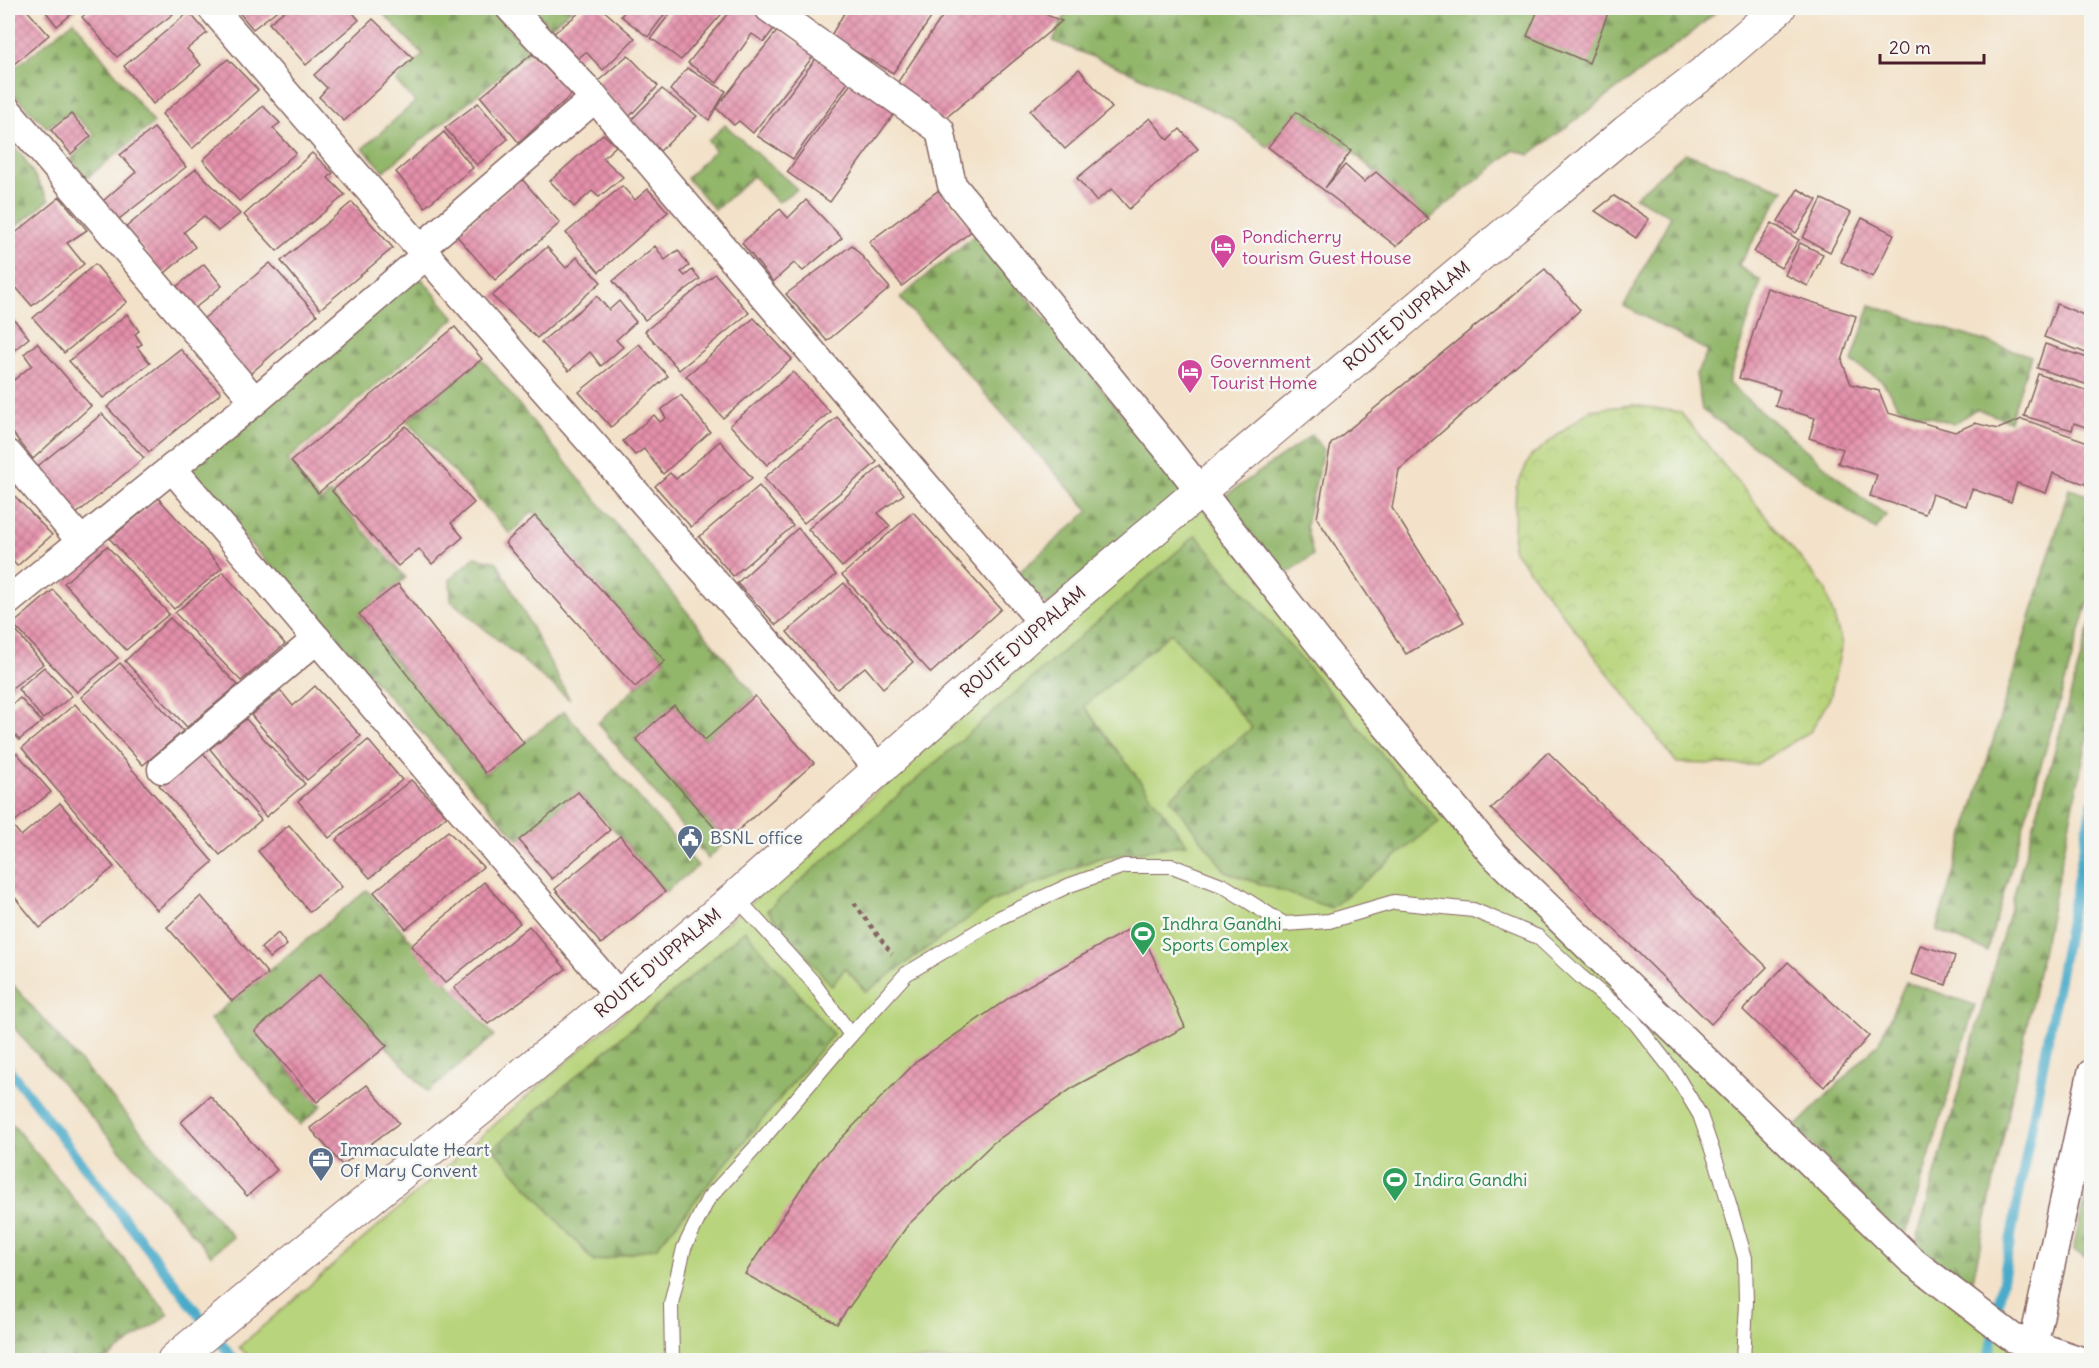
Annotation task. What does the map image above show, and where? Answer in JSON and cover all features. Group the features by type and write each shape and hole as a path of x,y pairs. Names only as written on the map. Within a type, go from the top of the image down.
{"main road":[{"name":"ROUTE D'UPPALAM","path":"174,1360 619,996 736,897 1043,623 1617,140 1705,72 1779,8"}],"street":[{"path":"212,8 879,769"},
{"path":"510,8 595,98 1043,623"},
{"path":"769,8 940,130 952,185 1200,491 1341,670 1492,854 1911,1260 2032,1353 2078,1360"},
{"path":"8,601 80,540 255,401 595,98"},
{"path":"8,111 255,401"},
{"path":"8,454 80,540"},
{"path":"172,468 619,996"},
{"path":"162,769 317,639"},
{"path":"2032,1353 2091,1073"}],"lane":[{"path":"672,1360 671,1304 684,1248 708,1199 906,974 1001,917 1070,885 1124,866 1172,866 1224,886 1284,924 1329,921 1394,902 1473,910 1538,937 1633,1020 1674,1072 1700,1115 1745,1258 1746,1303 1743,1360"},
{"path":"736,897 812,981 851,1035"}],"path":[{"path":"854,903 906,974"}],"green space":[{"path":"378,8 490,8 529,52 384,171 363,148 415,102 396,81 423,55"},
{"path":"532,8 573,8 550,27"},
{"path":"1050,8 1711,8 1718,10 1693,32 1529,155 1514,150 1429,219 1351,151 1296,112 1268,147 1231,119 1128,71 1053,41 1066,13"},
{"path":"74,21 154,123 87,178 71,159 95,135 71,112 47,127 8,89 8,73"},
{"path":"725,125 797,189 778,202 753,176 715,210 687,178 715,150 708,141"},
{"path":"8,142 22,155 49,200 8,233"},
{"path":"1685,153 1784,190 1738,266 1761,281 1728,383 1861,497 1886,515 1876,530 1702,410 1696,374 1708,351 1624,306 1671,216 1635,197"},
{"path":"976,234 1184,490 1047,606 1017,574 1089,511 900,298"},
{"path":"415,271 455,318 287,460 320,502 330,493 406,578 359,615 485,773 564,711 698,866 665,892 620,836 578,792 519,840 182,469"},
{"path":"1870,305 2031,356 2010,421 1976,409 1954,424 1899,407 1882,381 1852,362"},
{"path":"482,359 755,696 705,740 673,704 634,738 726,841 708,859 598,723 665,660 533,511 510,534 407,421"},
{"path":"1633,405 1680,412 1825,588 1842,644 1830,698 1811,731 1755,765 1677,763 1513,549 1516,488 1531,456 1590,410"},
{"path":"1312,435 1323,450 1306,525 1313,555 1282,577 1225,496"},
{"path":"2069,489 2091,496 2091,593 1987,951 1936,930"},
{"name":"Indhra Gandhi Sports Complex","path":"1201,507 1493,854 2013,1338 2005,1360 253,1360 239,1347 845,820"},
{"path":"1196,535 1439,822 1331,908 1226,872 1170,798 1252,728 1171,633 1084,706 1187,844 1099,858 991,902 866,992 845,968 832,986 767,910"},
{"path":"475,557 497,562 570,700 451,601 450,579"},
{"path":"2091,622 2091,722 1971,1289 1911,1260"},
{"path":"367,890 494,1036 428,1092 320,974 255,1031 322,1105 300,1125 210,1019"},
{"path":"745,930 833,1034 657,1247 594,1262 493,1148"},
{"path":"8,979 233,1237 211,1255 8,1021"},
{"path":"1906,982 1975,1005 1904,1240 1795,1127 1878,1044"},
{"path":"8,1119 169,1314 105,1360 8,1360"},
{"path":"2091,1170 2091,1260 2073,1250"}],"building":[{"path":"8,8 25,8 49,35 8,69"},
{"path":"51,8 79,8 57,26 46,12"},
{"path":"92,8 167,8 173,14 117,57 82,17"},
{"path":"235,8 280,8 253,29"},
{"path":"288,8 349,8 359,20 306,65 269,23"},
{"path":"585,8 601,8 635,38 603,70 586,52 576,60 553,34"},
{"path":"627,8 669,8 648,37 621,16"},
{"path":"674,8 727,8 681,60 651,38"},
{"path":"732,8 749,8 776,26 764,42 752,34 717,83 688,63"},
{"path":"847,8 938,8 893,73 830,37"},
{"path":"948,8 1029,8 1062,21 942,121 895,86"},
{"path":"1539,8 1597,8 1608,13 1589,63 1527,36"},
{"path":"189,12 207,33 187,49 201,65 153,104 124,66"},
{"path":"373,19 413,58 344,121 319,97 327,88 314,75"},
{"path":"778,30 815,54 753,133 739,121 734,125 716,108"},
{"path":"532,54 572,94 519,143 481,97"},
{"path":"628,55 658,86 629,117 596,83"},
{"path":"817,57 852,77 793,159 757,136"},
{"path":"228,59 258,90 192,149 162,114"},
{"path":"687,68 726,91 709,120 670,90"},
{"path":"1079,69 1112,108 1065,149 1030,111"},
{"path":"855,78 899,107 830,202 787,172"},
{"path":"662,89 697,116 660,151 631,120"},
{"path":"478,103 508,139 477,165 445,128"},
{"path":"263,106 280,123 273,128 296,153 239,201 203,160"},
{"path":"1296,112 1351,151 1325,188 1345,165 1364,182 1376,172 1429,219 1396,246 1268,147"},
{"path":"71,114 91,136 71,154 51,130"},
{"path":"1150,118 1168,140 1180,129 1198,149 1129,209 1112,189 1096,201 1077,178"},
{"path":"154,128 186,167 119,219 103,201 136,172 120,155"},
{"path":"444,132 473,168 425,207 396,172"},
{"path":"603,134 616,146 603,158 623,177 599,197 592,191 574,207 550,181"},
{"path":"312,153 333,173 328,178 345,195 277,251 244,215"},
{"path":"196,169 240,214 218,231 204,216 184,232 195,247 164,274 125,228"},
{"path":"521,178 560,223 495,280 456,235"},
{"path":"622,186 635,200 648,189 668,212 599,272 566,233"},
{"path":"1798,189 1817,200 1796,233 1778,221"},
{"path":"939,190 973,230 902,286 869,242"},
{"path":"1614,196 1649,219 1636,238 1595,211"},
{"path":"60,197 87,230 67,243 84,264 32,306 8,278 8,239"},
{"path":"1822,199 1851,213 1830,252 1803,238"},
{"path":"806,200 842,238 803,271 794,263 773,282 742,243 780,209 788,218"},
{"path":"352,202 393,248 320,309 281,261"},
{"path":"1862,218 1894,234 1873,277 1841,262"},
{"path":"1772,223 1799,240 1781,268 1754,252"},
{"path":"1800,243 1823,254 1808,286 1785,275"},
{"path":"852,245 890,288 827,341 786,294"},
{"path":"655,246 665,260 678,250 689,266 681,272 685,276 692,270 700,279 645,320 613,281"},
{"path":"547,247 566,268 577,257 601,282 537,338 492,296"},
{"path":"270,263 317,315 249,375 202,320"},
{"path":"95,264 127,302 64,353 33,318"},
{"path":"204,264 222,286 195,308 176,287"},
{"path":"1545,269 1580,310 1399,470 1392,508 1464,622 1406,654 1317,518 1331,444"},
{"path":"715,274 749,313 679,370 645,331"},
{"path":"1767,288 1856,316 1842,361 1851,384 1879,391 1888,413 1955,432 1975,423 1998,429 2022,419 2091,443 2091,486 2053,473 2046,493 2017,483 2011,502 1972,489 1966,506 1932,494 1925,514 1870,496 1877,475 1838,463 1843,449 1809,438 1815,418 1775,406 1780,390 1739,378"},
{"path":"597,296 609,310 619,301 636,322 616,340 623,347 601,366 590,352 569,371 541,342"},
{"path":"2057,304 2091,318 2091,355 2044,337"},
{"path":"8,312 29,338 8,355"},
{"path":"127,314 139,331 135,334 142,344 137,347 150,363 103,398 69,361"},
{"path":"754,318 792,359 723,418 686,376"},
{"path":"455,327 482,359 318,493 291,461"},
{"path":"37,343 91,406 33,459 8,427 8,372 14,380 32,365 24,354"},
{"path":"639,344 668,376 611,427 579,392"},
{"path":"2045,344 2091,359 2091,386 2037,368"},
{"path":"180,349 221,393 149,452 107,407"},
{"path":"793,372 830,412 767,465 730,425"},
{"path":"2038,374 2091,392 2091,429 2074,423 2072,430 2024,416"},
{"path":"681,395 710,432 663,474 644,449 635,455 623,441 654,415 660,422 666,418 661,410"},
{"path":"102,414 144,458 75,515 34,469"},
{"path":"837,417 877,462 804,523 764,478"},
{"path":"406,426 474,503 451,523 463,537 432,564 419,549 398,566 332,491"},
{"path":"720,441 752,478 691,527 655,486 670,473 676,479"},
{"path":"881,466 904,494 878,513 890,526 842,567 808,529"},
{"path":"759,486 793,526 733,576 699,537"},
{"path":"8,489 52,535 17,566 8,556"},
{"path":"158,498 222,568 174,609 110,539"},
{"path":"913,512 1001,609 931,673 842,575"},
{"path":"535,516 665,661 635,687 505,543"},
{"path":"798,528 836,575 776,625 737,583"},
{"path":"107,546 169,614 126,650 64,583"},
{"path":"223,572 285,644 241,681 175,613"},
{"path":"844,583 913,662 883,688 865,667 837,689 787,632"},
{"path":"398,584 524,743 485,773 359,614"},
{"path":"53,590 118,658 77,692 13,624"},
{"path":"170,618 238,685 187,727 125,661"},
{"path":"8,621 43,664 8,691"},
{"path":"120,663 183,731 143,765 81,697"},
{"path":"44,667 72,696 43,719 18,689"},
{"path":"315,686 361,736 307,780 251,715 281,691 293,706"},
{"path":"755,696 814,763 726,841 636,739 674,705 705,740"},
{"path":"20,698 42,722 19,740 8,725 8,708"},
{"path":"75,704 213,862 157,910 22,748"},
{"path":"246,719 305,784 266,817 210,749"},
{"path":"368,740 402,780 329,838 298,801"},
{"path":"202,752 261,820 220,855 159,785"},
{"path":"1548,752 1767,967 1711,1024 1491,809"},
{"path":"17,753 51,792 8,827 8,761"},
{"path":"411,780 447,816 370,878 336,840"},
{"path":"578,792 610,830 552,879 519,840"},
{"path":"60,803 114,867 40,928 8,889 8,832 14,827 21,836"},
{"path":"289,825 342,887 310,912 258,851"},
{"path":"448,831 483,867 406,929 374,892"},
{"path":"620,836 665,892 601,944 555,889"},
{"path":"484,882 520,923 445,983 411,946"},
{"path":"201,896 268,974 232,1001 167,927"},
{"path":"1138,924 1185,1027 1077,1085 993,1143 908,1225 837,1324 745,1274 819,1161 916,1062 1019,991"},
{"path":"529,926 566,969 488,1024 454,988"},
{"path":"278,933 287,945 270,958 261,948"},
{"path":"1920,945 1955,956 1946,985 1911,974"},
{"path":"1788,962 1869,1036 1824,1087 1743,1010"},
{"path":"320,974 387,1046 317,1102 255,1031"},
{"path":"367,1085 399,1123 342,1165 310,1128"},
{"path":"210,1096 277,1170 247,1196 181,1122"}],"waterway":[{"path":"1988,1360 2092,803"},
{"path":"8,1068 234,1360"}],"place":[{"name":"Pondicherry tourism Guest House","path":"1223,270"},
{"name":"Government Tourist Home","path":"1190,395"},
{"name":"BSNL office","path":"690,861"},
{"name":"Indhra Gandhi Sports Complex","path":"1143,957"},
{"name":"Immaculate Heart Of Mary Convent","path":"321,1183"},
{"name":"Indira Gandhi","path":"1395,1203"}]}
